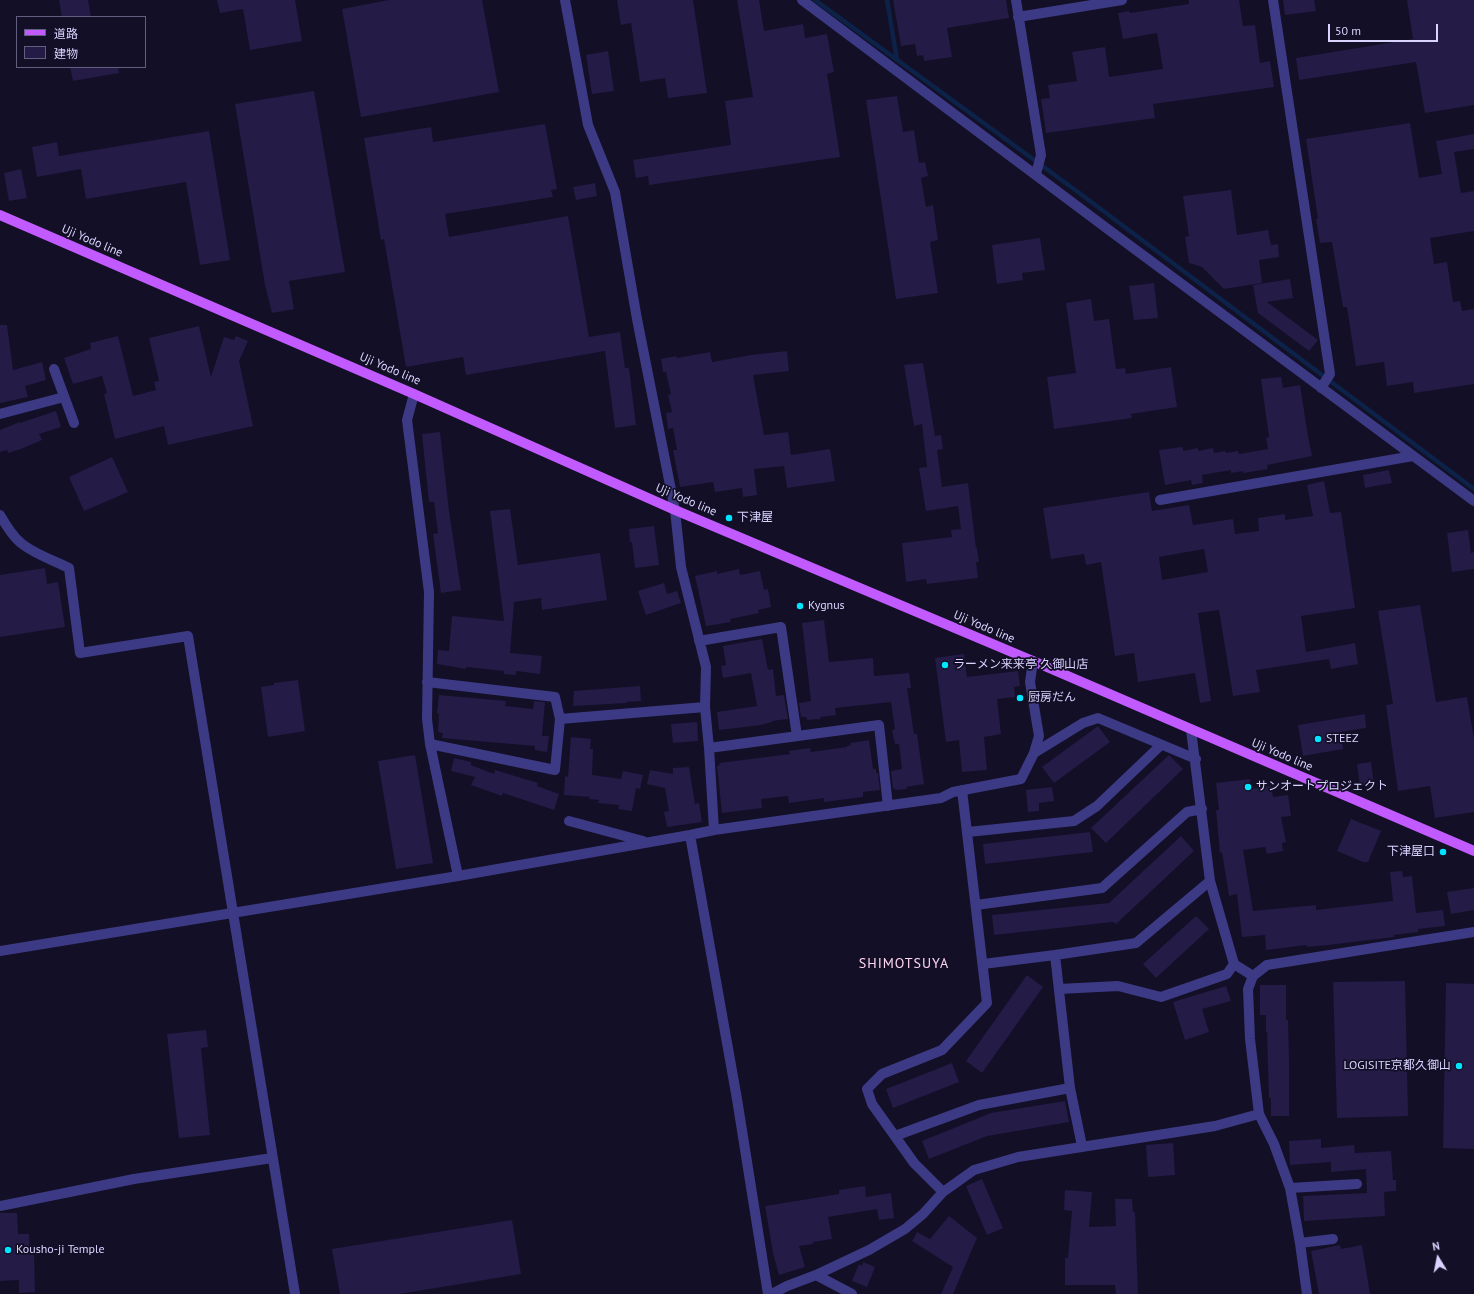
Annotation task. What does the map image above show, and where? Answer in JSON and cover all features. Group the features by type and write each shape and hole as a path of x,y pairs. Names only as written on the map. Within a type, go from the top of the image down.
{"main road":[{"name":"Uji Yodo line","path":"0,215 414,394 675,510 1033,661 1474,851"}],"street":[{"path":"565,0 588,125 615,192 637,319 675,510 681,567 706,667 705,707 714,830"},
{"path":"802,0 1321,388 1474,500"},
{"path":"1016,0 1041,155 1036,174"},
{"path":"1018,16 1122,0"},
{"path":"1273,0 1330,374 1321,388"},
{"path":"54,369 74,423"},
{"path":"414,394 407,420 429,592 427,719 430,744 458,876"},
{"path":"0,414 64,397"},
{"path":"1160,500 1414,456"},
{"path":"0,515 9,530 20,543 68,568 80,653 188,636 295,1294"},
{"path":"699,641 781,627 797,736"},
{"path":"0,951 458,876 714,830 941,798 953,792 1021,779 1034,753 1039,736 1030,682 1033,661"},
{"path":"427,682 555,697 560,719 555,770 430,744"},
{"path":"560,719 705,707"},
{"path":"1034,753 1083,723 1098,718 1196,759"},
{"path":"709,748 879,725 888,806"},
{"path":"1192,730 1210,881 1234,964 1253,976"},
{"path":"968,832 1074,821 1097,806 1161,745"},
{"path":"943,1192 914,1162 872,1104 867,1089 882,1074 942,1050 987,1003 962,790"},
{"path":"976,905 1102,888 1187,812 1202,809"},
{"path":"569,821 647,842"},
{"path":"690,835 736,1092 768,1294"},
{"path":"983,964 1136,943 1210,881"},
{"path":"1307,1294 1290,1188 1274,1144 1259,1114 1249,1025 1248,989 1253,976 1267,965 1474,932"},
{"path":"1055,955 1070,1088 1082,1146"},
{"path":"1059,989 1118,986 1161,997 1226,974 1234,964"},
{"path":"895,1136 979,1105 1070,1088"},
{"path":"772,1294 869,1250 905,1229 923,1214 943,1192 974,1170 1018,1157 1215,1126 1259,1114"},
{"path":"0,1206 134,1179 272,1158"},
{"path":"1290,1188 1357,1184"},
{"path":"1300,1243 1333,1240"},
{"path":"816,1275 852,1294"}],"building":[{"path":"59,0 88,0 91,16 62,16"},
{"path":"217,0 295,0 302,41 250,50 243,9 220,13"},
{"path":"389,0 482,0 499,92 361,117 342,9"},
{"path":"617,0 693,0 707,93 668,98 665,78 640,82 631,23 621,25"},
{"path":"737,0 759,0 764,31 803,24 805,38 827,34 834,72 827,74 840,157 649,185 648,176 636,178 633,160 731,145 725,101 753,97"},
{"path":"893,0 1006,0 1009,18 947,28 952,57 924,61 923,55 917,56 915,44 901,46"},
{"path":"1189,0 1239,0 1243,26 1255,25 1260,63 1270,61 1274,87 1153,104 1155,118 1046,133 1041,99 1050,98 1048,85 1077,81 1072,52 1105,47 1109,77 1163,69 1157,33 1123,39 1118,13 1129,11 1130,13 1189,4"},
{"path":"1283,0 1314,0 1316,11 1285,15"},
{"path":"1407,0 1474,0 1474,105 1425,113 1416,62 1299,80 1296,58 1413,39"},
{"path":"608,51 614,91 592,94 586,55"},
{"path":"70,68 118,68 119,73 73,81"},
{"path":"314,91 345,272 289,281 294,309 272,313 265,285 235,104"},
{"path":"897,96 903,132 914,130 919,163 925,162 928,176 921,178 926,207 933,205 938,240 930,242 938,293 896,299 866,100"},
{"path":"1410,123 1419,178 1442,174 1436,141 1474,134 1474,149 1454,152 1461,193 1474,191 1474,231 1430,238 1434,264 1447,262 1453,302 1460,301 1462,311 1474,309 1474,384 1414,393 1413,382 1387,386 1384,362 1356,366 1347,307 1343,307 1332,242 1320,243 1316,219 1318,219 1306,139"},
{"path":"545,124 557,189 551,190 553,197 445,214 449,237 568,216 589,337 620,332 625,368 629,368 636,425 615,428 605,351 466,375 463,357 406,367 384,239 381,240 364,138 431,127 433,142"},
{"path":"209,131 230,260 200,265 186,182 86,199 81,169 37,177 32,147 57,142 59,156"},
{"path":"21,169 27,198 9,201 4,173"},
{"path":"595,183 597,196 576,200 573,187"},
{"path":"1231,190 1237,235 1268,230 1271,245 1278,244 1279,257 1259,260 1262,283 1224,289 1202,267 1189,263 1185,237 1189,236 1183,196"},
{"path":"1040,238 1045,270 1022,273 1023,280 997,284 992,245"},
{"path":"1290,279 1293,298 1267,302 1318,340 1309,351 1258,313 1253,285"},
{"path":"1154,283 1158,318 1134,320 1129,286"},
{"path":"1091,299 1094,321 1109,319 1116,369 1125,368 1126,374 1171,367 1177,407 1131,414 1132,418 1054,429 1047,377 1076,373 1066,303"},
{"path":"0,325 7,325 13,370 42,362 46,380 25,386 28,397 0,403"},
{"path":"199,326 211,377 224,337 234,340 236,336 248,341 239,361 253,426 168,445 164,426 115,439 104,394 107,393 102,376 73,384 64,358 91,349 90,343 118,336 133,396 156,390 154,382 159,381 149,338"},
{"path":"787,351 789,371 753,375 764,435 788,432 791,455 830,449 835,481 787,488 784,466 754,469 757,495 743,497 742,488 715,492 713,482 680,487 673,450 677,450 673,428 668,429 666,413 672,412 668,395 671,394 666,372 663,372 661,359 676,356 677,358 710,352 712,362 751,355"},
{"path":"923,363 935,436 941,435 943,449 937,450 942,487 968,483 979,562 976,562 978,578 927,584 926,579 906,582 902,543 952,537 951,530 961,529 958,506 926,511 919,468 927,467 922,424 914,426 904,365"},
{"path":"1281,377 1283,388 1300,385 1312,456 1267,465 1268,469 1243,473 1243,471 1231,473 1231,470 1202,475 1203,483 1192,485 1191,480 1165,485 1159,450 1183,447 1183,451 1198,448 1198,451 1213,448 1214,453 1238,451 1239,454 1268,449 1266,438 1269,437 1261,379"},
{"path":"56,411 61,427 39,434 42,440 21,449 8,453 7,450 0,452 0,430"},
{"path":"440,432 449,511 461,590 441,593 433,534 438,533 434,502 429,502 422,434"},
{"path":"112,457 128,492 84,511 69,477"},
{"path":"1389,470 1392,483 1365,488 1363,475"},
{"path":"1324,481 1330,513 1341,512 1355,608 1301,616 1306,652 1355,643 1358,664 1331,669 1329,659 1256,670 1260,692 1233,696 1219,610 1198,613 1211,701 1200,703 1195,673 1138,682 1134,653 1115,656 1101,562 1086,565 1084,554 1051,559 1043,508 1149,492 1152,511 1189,505 1193,525 1233,519 1235,534 1259,531 1258,518 1285,514 1285,520 1313,516 1307,485","holes":["1204,549 1208,572 1162,580 1159,557"]},
{"path":"510,509 518,565 600,553 607,600 542,610 541,598 514,602 510,653 542,656 540,674 516,671 516,675 504,674 504,671 466,667 466,669 437,664 438,650 449,651 452,616 504,621 490,511"},
{"path":"654,526 659,565 635,568 629,529"},
{"path":"1468,530 1471,553 1474,552 1474,569 1452,572 1447,533"},
{"path":"45,568 47,584 58,582 65,627 0,637 0,575"},
{"path":"739,569 740,575 760,571 764,590 768,589 771,607 758,610 759,613 730,619 731,622 706,626 695,576 717,571 717,574"},
{"path":"664,583 667,594 677,591 681,603 646,615 638,591"},
{"path":"1420,605 1436,702 1467,697 1474,739 1474,812 1435,818 1430,786 1398,791 1386,705 1393,704 1378,611"},
{"path":"824,620 829,662 873,658 874,676 909,673 911,688 907,688 914,734 917,734 924,784 906,787 907,789 893,789 891,771 902,769 899,744 895,744 892,730 895,729 891,702 835,708 836,715 820,717 821,719 807,720 806,717 801,717 799,703 811,701 802,623"},
{"path":"762,639 768,670 773,669 776,696 784,695 788,719 772,721 761,725 719,730 717,712 757,706 751,673 723,678 721,666 726,665 723,646"},
{"path":"964,654 967,677 1018,671 1020,686 1014,687 1015,697 997,699 1001,734 984,737 987,770 962,772 959,740 946,742 935,658"},
{"path":"298,680 305,731 268,737 261,687 274,685 274,683"},
{"path":"640,686 641,701 573,706 574,691"},
{"path":"439,695 506,701 505,706 533,709 534,701 545,702 542,736 549,736 547,752 535,750 535,746 442,738 443,733 438,732 439,714 437,713"},
{"path":"1365,714 1366,728 1340,732 1343,749 1303,756 1298,725"},
{"path":"697,722 698,741 673,743 671,724"},
{"path":"1098,726 1110,742 1054,783 1042,767"},
{"path":"571,737 591,739 590,749 593,749 592,775 621,779 623,771 643,775 640,789 636,788 632,811 618,809 619,805 598,803 599,800 589,799 590,797 564,795 565,776 568,777"},
{"path":"869,740 873,769 876,769 876,773 878,773 880,790 863,792 863,797 824,802 824,798 789,803 788,796 761,799 762,808 722,813 717,766 720,765 719,763 790,754 789,751 810,748 811,752 847,747 851,745 850,743"},
{"path":"415,755 433,863 396,869 378,761"},
{"path":"1169,755 1183,769 1106,843 1091,828"},
{"path":"454,758 471,762 471,765 494,774 495,770 538,783 537,786 559,794 554,810 503,793 502,796 471,785 475,777 451,771"},
{"path":"1371,762 1374,784 1360,786 1357,764"},
{"path":"689,767 695,804 699,803 702,822 667,827 664,812 669,811 665,788 647,784 650,770 673,774 673,768"},
{"path":"1250,779 1251,789 1271,786 1273,797 1288,795 1291,816 1281,817 1286,842 1282,843 1283,851 1267,854 1265,847 1243,850 1253,911 1316,905 1316,910 1393,901 1390,872 1402,871 1403,877 1412,876 1416,913 1443,910 1445,926 1418,929 1418,932 1394,935 1394,937 1328,945 1307,947 1307,945 1266,950 1265,935 1242,937 1237,894 1229,896 1222,852 1220,853 1216,810 1219,810 1216,783"},
{"path":"1052,787 1054,801 1039,803 1039,811 1028,812 1026,790"},
{"path":"1351,819 1381,831 1368,862 1363,862 1337,851"},
{"path":"1090,832 1093,852 985,864 983,844"},
{"path":"1181,836 1194,851 1116,924 1113,922 994,935 992,915 1109,903"},
{"path":"1474,888 1474,910 1451,914 1447,892"},
{"path":"1196,916 1209,929 1156,978 1143,964"},
{"path":"1027,975 1043,987 982,1073 966,1061"},
{"path":"1405,981 1408,1116 1337,1118 1333,982"},
{"name":"LOGISITE京都久御山","path":"1446,983 1474,984 1474,1149 1443,1148"},
{"path":"1260,985 1286,985 1286,1020 1288,1020 1289,1059 1289,1116 1271,1116 1266,1015 1260,1015"},
{"path":"1226,986 1231,1001 1202,1009 1209,1032 1185,1040 1173,1002"},
{"path":"206,1030 208,1047 201,1048 210,1135 179,1138 167,1034"},
{"path":"952,1063 959,1082 893,1108 886,1089"},
{"path":"1065,1101 1069,1122 987,1136 929,1159 922,1141 991,1113"},
{"path":"1321,1139 1321,1148 1354,1145 1355,1153 1391,1151 1393,1180 1396,1180 1396,1191 1384,1192 1385,1216 1304,1221 1303,1196 1367,1193 1366,1169 1331,1172 1331,1162 1290,1165 1289,1141"},
{"path":"1173,1143 1175,1175 1148,1177 1146,1145"},
{"path":"982,1179 1003,1228 987,1235 966,1186"},
{"path":"865,1186 866,1197 891,1193 894,1218 879,1220 877,1209 828,1217 832,1239 799,1246 805,1267 779,1275 773,1253 765,1206 839,1194 839,1190"},
{"path":"1065,1190 1092,1192 1089,1227 1116,1226 1115,1199 1132,1199 1133,1212 1135,1212 1138,1294 1116,1294 1115,1285 1065,1285 1065,1258 1068,1258 1072,1211 1064,1210"},
{"path":"0,1213 17,1213 18,1234 29,1234 30,1255 34,1255 35,1292 19,1293 19,1280 0,1281"},
{"path":"949,1216 977,1238 953,1294 941,1294 953,1267 912,1241 917,1232 930,1239"},
{"path":"512,1220 521,1274 399,1294 340,1294 332,1249"},
{"path":"1340,1245 1341,1249 1362,1245 1370,1294 1319,1294 1311,1251"},
{"path":"863,1262 875,1267 867,1287 852,1281 859,1264 862,1266"}],"waterway":[{"path":"815,0 1078,192 1474,489"},
{"path":"887,0 897,60"}],"place":[{"name":"下津屋","path":"729,518"},
{"name":"Kygnus","path":"800,606"},
{"name":"ラーメン来来亭 久御山店","path":"945,665"},
{"name":"厨房だん","path":"1020,698"},
{"name":"STEEZ","path":"1318,739"},
{"name":"サンオートプロジェクト","path":"1248,787"},
{"name":"下津屋口","path":"1443,852"},
{"name":"LOGISITE京都久御山","path":"1459,1066"},
{"name":"Kousho-ji Temple","path":"8,1250"}],"district":[{"name":"SHIMOTSUYA","path":"904,964"}]}
